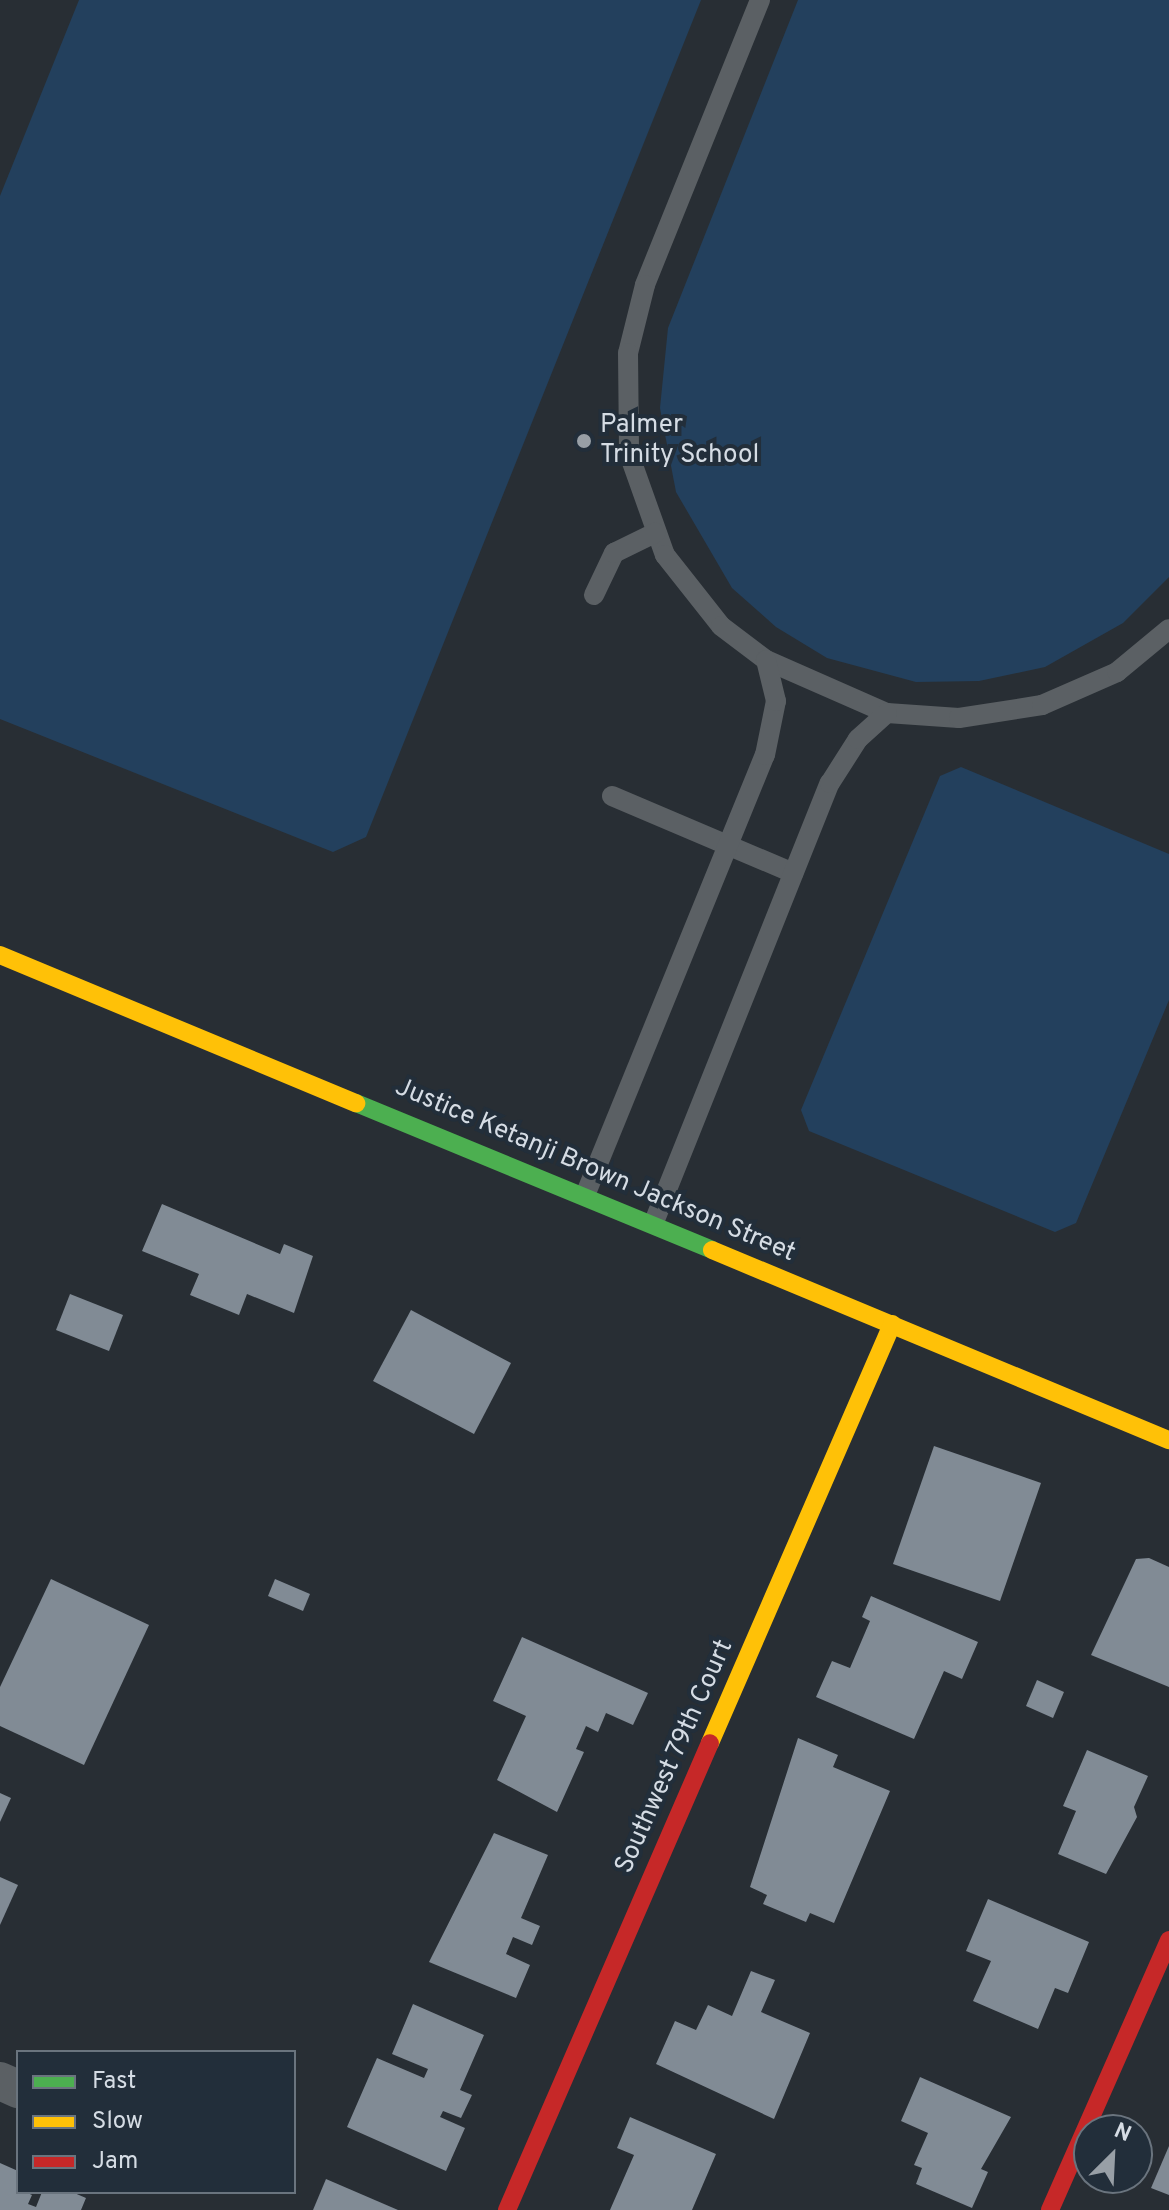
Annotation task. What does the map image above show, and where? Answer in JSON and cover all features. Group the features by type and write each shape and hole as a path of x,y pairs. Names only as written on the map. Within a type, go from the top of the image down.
{"main road":[{"name":"Justice Ketanji Brown Jackson Street","path":"0,955 586,1193 1169,1440"},
{"name":"Southwest 79th Court","path":"507,2210 892,1324"},
{"path":"1050,2210 1169,1940"}],"lane":[{"path":"760,0 633,321 625,417 637,487 655,533 690,592 766,660 887,713 959,718 1042,705 1117,672 1169,629"},
{"path":"594,595 614,553 655,533"},
{"path":"586,1193 728,845 773,724 766,660"},
{"path":"654,1222 793,873 846,755 887,713"},
{"path":"612,796 793,873"}],"shaded area":[{"path":"79,0 701,0 366,837 333,852 0,719 0,196"},
{"path":"798,0 1169,0 1169,577 1123,623 1045,667 979,681 916,682 827,658 776,627 732,588 676,492 660,408 668,328"},
{"path":"961,767 1169,854 1169,1000 1076,1223 1055,1232 809,1131 801,1110 940,776"}],"building":[{"path":"162,1204 280,1254 284,1244 313,1256 294,1313 247,1294 239,1315 190,1295 199,1274 142,1251"},
{"path":"70,1294 123,1315 109,1351 56,1330"},
{"path":"411,1310 511,1363 474,1434 373,1381"},
{"path":"934,1446 1041,1483 1000,1601 893,1564"},
{"path":"1149,1558 1169,1567 1169,1687 1091,1655 1136,1559"},
{"path":"51,1579 149,1625 84,1765 0,1726 0,1687"},
{"path":"275,1579 310,1594 303,1611 268,1596"},
{"path":"871,1596 978,1642 962,1679 944,1671 914,1739 816,1697 832,1661 850,1668 870,1621 862,1617"},
{"path":"522,1637 648,1693 633,1725 606,1713 598,1732 586,1726 576,1749 584,1752 557,1812 497,1780 526,1716 493,1701"},
{"path":"1037,1680 1064,1692 1053,1718 1026,1706"},
{"path":"798,1738 838,1755 833,1767 890,1791 834,1923 810,1913 806,1922 763,1904 767,1895 750,1887"},
{"path":"1087,1750 1148,1776 1134,1807 1137,1817 1106,1874 1058,1854 1076,1811 1063,1806"},
{"path":"0,1793 11,1798 0,1822"},
{"path":"494,1833 548,1855 521,1918 540,1926 532,1945 513,1937 506,1954 530,1965 516,1998 429,1962"},
{"path":"0,1877 18,1885 0,1925"},
{"path":"988,1899 1089,1942 1068,1993 1055,1988 1038,2029 973,2001 991,1961 966,1951"},
{"path":"751,1971 775,1980 761,2012 810,2033 774,2119 656,2064 675,2021 696,2030 708,2005 732,2016"},
{"path":"413,2004 484,2035 460,2090 472,2095 461,2118 443,2111 440,2117 465,2128 446,2171 347,2127 377,2058 424,2078 428,2069 392,2054"},
{"path":"920,2077 1011,2117 981,2169 988,2172 972,2208 916,2184 922,2168 914,2165 928,2133 901,2121"},
{"path":"630,2117 716,2154 692,2210 610,2210 634,2155 617,2148"},
{"path":"1169,2146 1169,2195 1153,2189"},
{"path":"0,2163 16,2170 16,2194 32,2195 28,2204 36,2207 41,2194 77,2194 86,2198 81,2210 0,2210"},
{"path":"326,2179 398,2210 313,2210"}],"traffic: fast":[{"path":"356,1103 712,1250"}],"traffic: slow":[{"path":"0,955 356,1103"},
{"path":"712,1250 1169,1440"},
{"path":"710,1743 892,1324"}],"traffic: jam":[{"path":"507,2210 710,1743"},
{"path":"1050,2210 1169,1940"}],"place":[{"name":"Palmer Trinity School","path":"584,441"}]}
